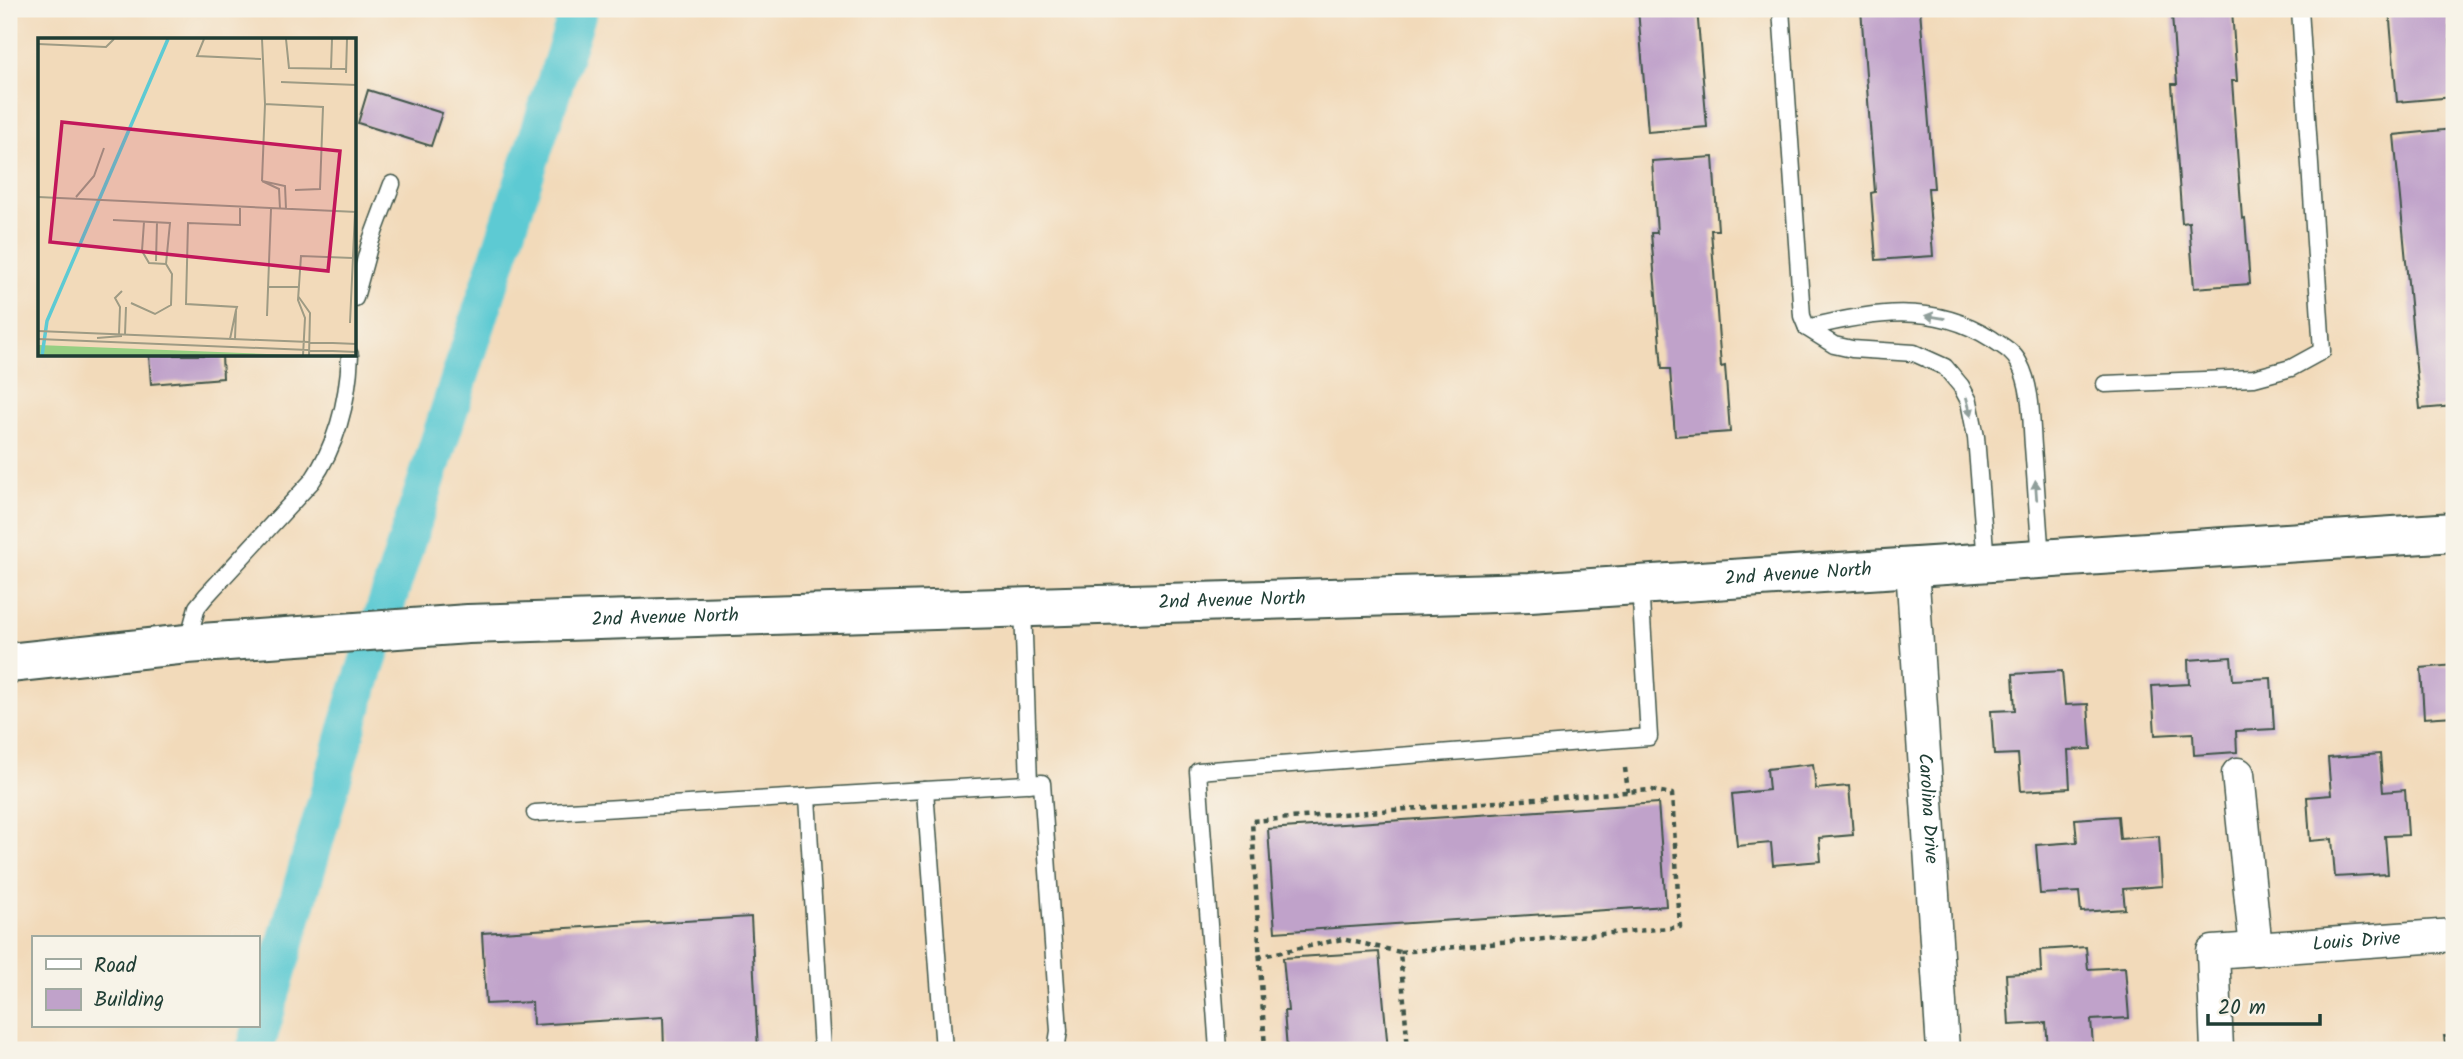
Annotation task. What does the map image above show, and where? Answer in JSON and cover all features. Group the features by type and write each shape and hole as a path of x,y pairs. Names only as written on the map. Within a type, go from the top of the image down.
{"street":[{"name":"2nd Avenue North","path":"9,663 187,644 468,624 1530,592 2454,532"},
{"name":"Carolina Drive","path":"1912,567 1943,1050"},
{"path":"2238,774 2256,949"},
{"name":"Louis Drive","path":"2217,1050 2213,952 2454,935"}],"lane":[{"path":"1781,9 1802,316 1807,328 1834,345 1852,349 1914,353 1945,367 1961,386 1969,401 1976,437 1986,562"},
{"path":"2105,384 2254,378 2291,368 2322,351 2300,9"},
{"path":"357,291 370,243 392,184"},
{"path":"1807,328 1869,313 1906,313 1955,320 1983,333 2010,351 2020,364 2028,393 2040,558"},
{"path":"187,644 197,607 312,481 323,465 344,410 350,357"},
{"path":"1218,1050 1198,771 1649,737 1640,584"},
{"path":"1023,606 1029,784"},
{"path":"535,813 1042,783 1059,1031 1056,1050"},
{"path":"925,790 944,1050"},
{"path":"807,797 822,1050"}],"path":[{"path":"1625,768 1628,792"},
{"path":"1258,957 1342,939 1400,952 1680,927 1672,794 1651,790 1252,821 1258,957 1265,1050"},
{"path":"1400,952 1408,1050"}],"building":[{"path":"1638,9 1697,9 1707,127 1648,132"},
{"path":"1861,9 1920,9 1934,188 1928,188 1933,256 1876,260 1871,193 1875,192"},
{"path":"2389,9 2448,9 2454,97 2397,102"},
{"path":"2232,10 2237,81 2232,81 2242,219 2245,218 2250,284 2194,288 2189,222 2182,223 2172,84 2177,84 2172,15"},
{"path":"368,90 442,113 431,146 358,123"},
{"path":"2453,129 2454,406 2420,409 2394,135"},
{"path":"1713,157 1718,230 1711,230 1721,367 1725,366 1730,432 1675,436 1670,369 1662,369 1651,233 1657,233 1652,161"},
{"path":"149,357 222,357 223,378 151,384"},
{"path":"2231,657 2233,680 2271,678 2274,729 2236,731 2237,752 2194,755 2193,733 2155,735 2152,686 2189,684 2188,660"},
{"path":"2454,665 2454,716 2424,718 2421,668"},
{"path":"2062,671 2065,705 2088,704 2091,749 2068,750 2070,788 2021,791 2018,754 1994,755 1991,711 2015,710 2013,674"},
{"path":"2380,754 2383,792 2405,790 2408,835 2385,836 2388,874 2335,877 2332,839 2310,841 2307,797 2331,795 2328,758"},
{"path":"1813,764 1816,789 1849,786 1853,835 1819,838 1821,861 1773,865 1771,843 1737,846 1732,794 1769,790 1767,769"},
{"path":"1658,803 1666,906 1275,932 1268,829"},
{"path":"2118,816 2120,839 2159,836 2162,886 2123,889 2125,909 2081,912 2079,892 2040,894 2036,845 2077,842 2075,819"},
{"path":"751,917 758,1050 664,1050 663,1017 533,1025 532,1002 486,1004 482,933"},
{"path":"2086,947 2088,969 2125,967 2129,1018 2091,1020 2093,1045 2048,1048 2046,1023 2009,1025 2006,974 2041,972 2040,950"},
{"path":"1379,952 1388,1050 1287,1050 1284,1011 1288,1011 1283,958"},
{"path":"2444,1036 2454,1036 2454,1050 2446,1050"}],"waterway":[{"path":"255,1050 356,698 579,9"}]}
